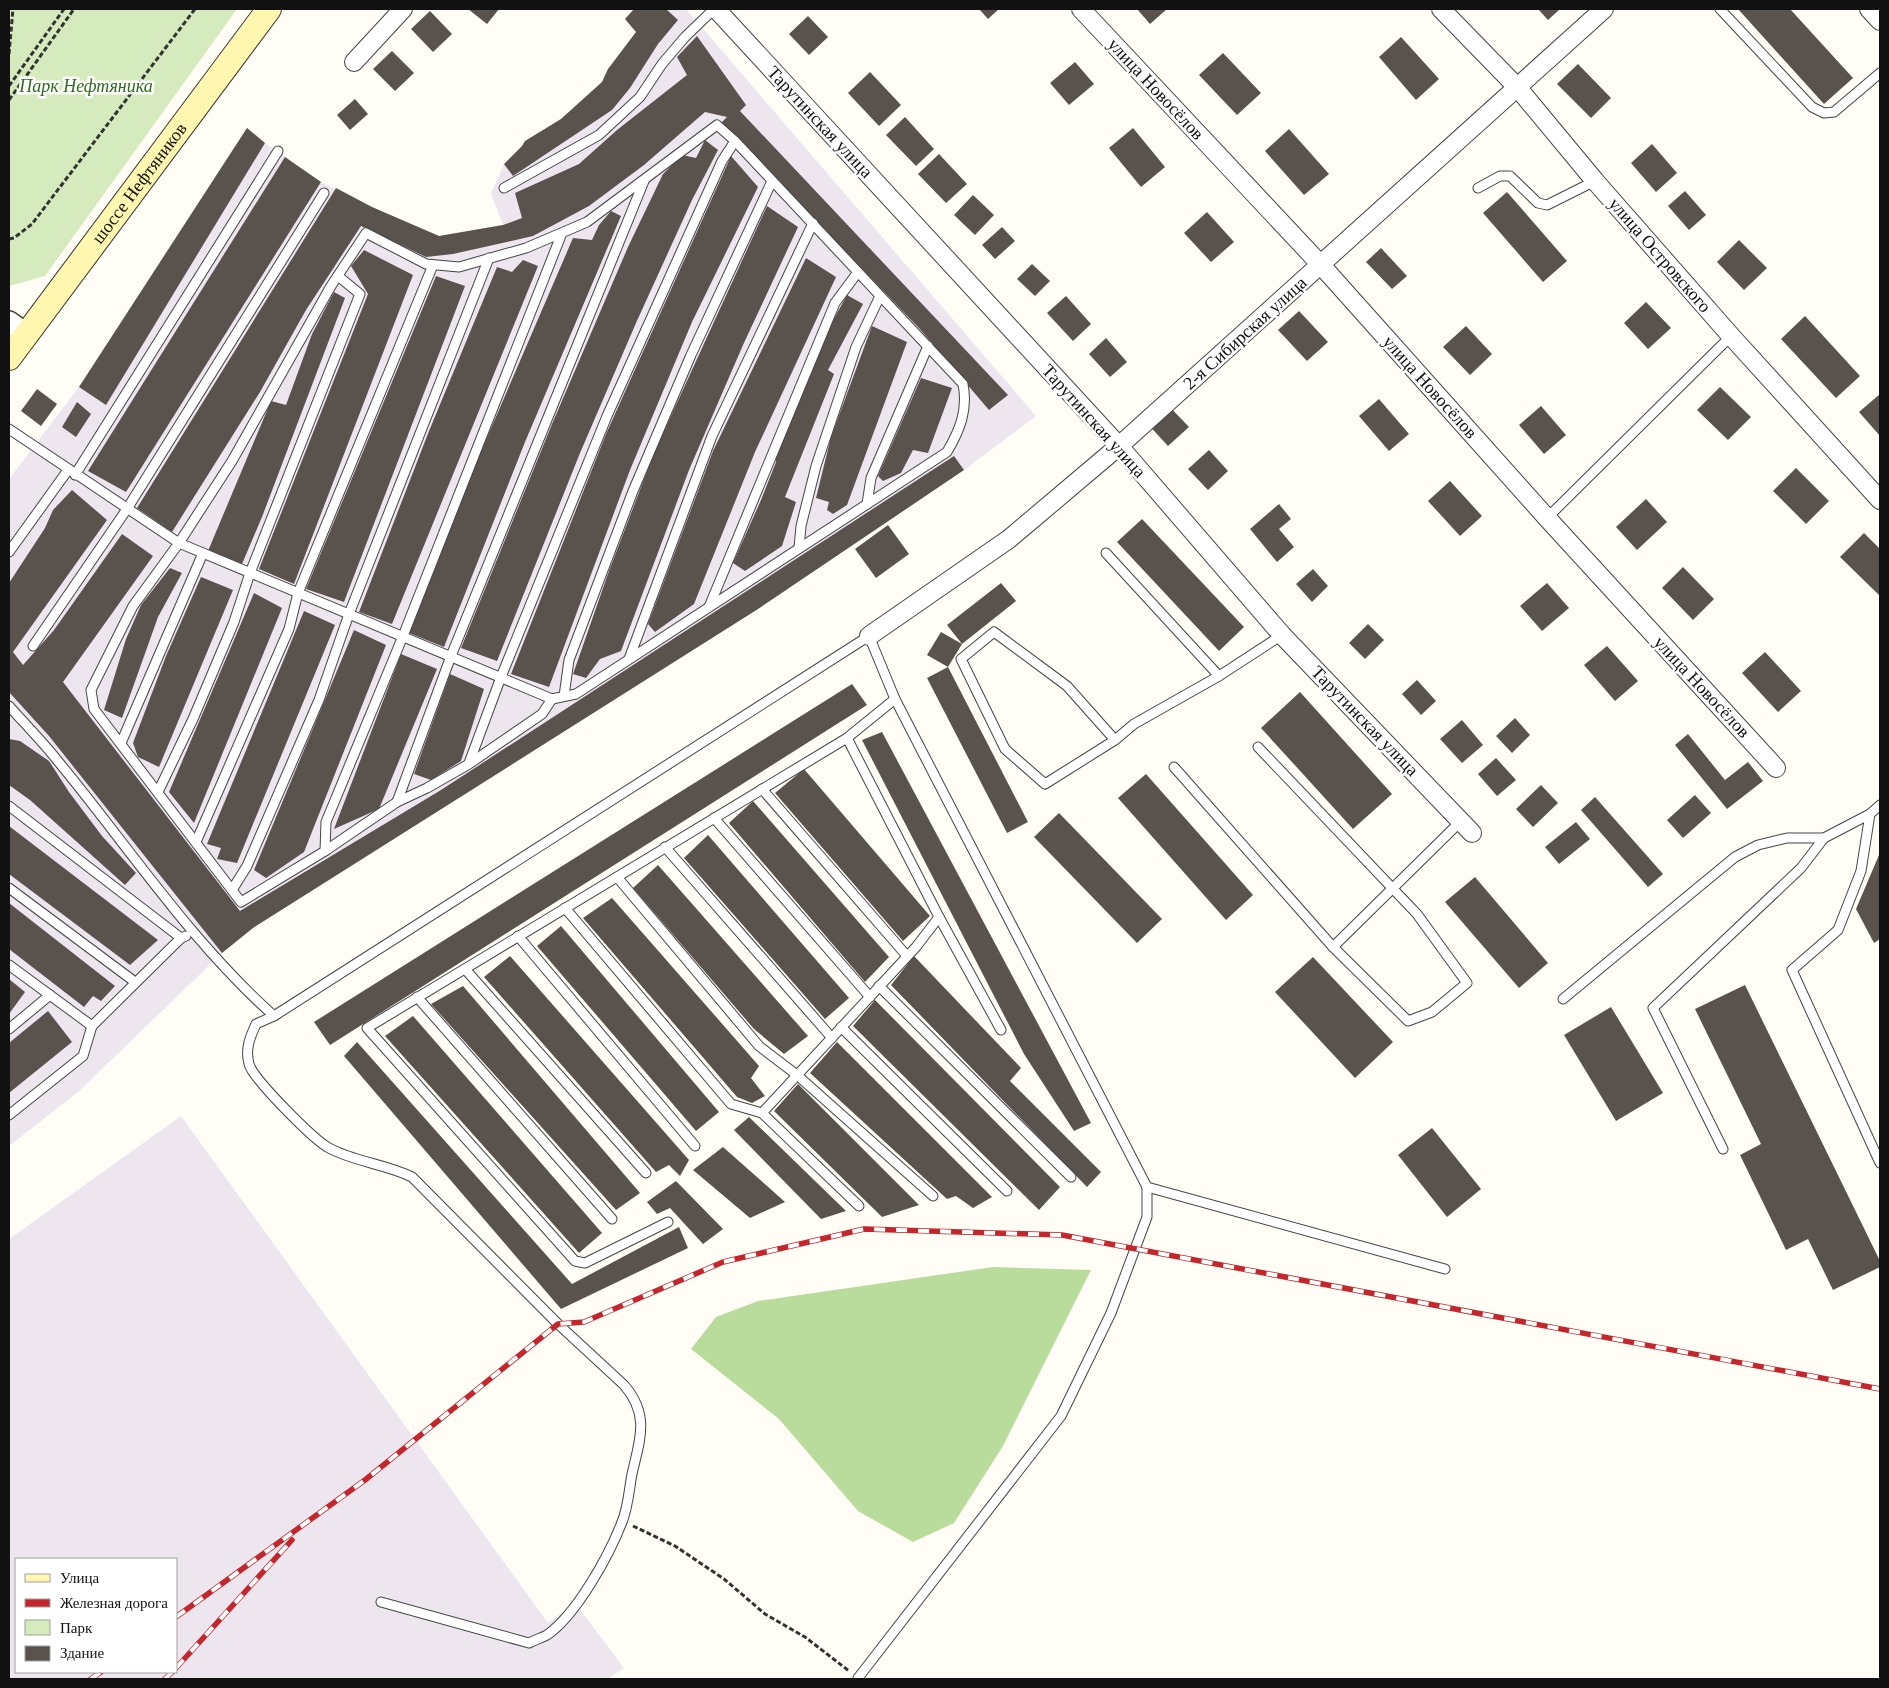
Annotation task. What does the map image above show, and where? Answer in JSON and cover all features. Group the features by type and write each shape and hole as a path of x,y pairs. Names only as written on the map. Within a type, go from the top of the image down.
{"main road":[{"name":"шоссе Нефтяников","path":"9,358 18,328 269,9"}],"street":[{"path":"354,62 403,9"},
{"name":"Тарутинская улица","path":"715,9 1119,446 1282,635 1467,827"},
{"name":"улица Новосёлов","path":"1081,9 1321,265 1547,518 1776,768"},
{"name":"улица Островского","path":"1441,9 1517,87 1595,181 1731,336 1880,500"},
{"name":"2-я Сибирская улица","path":"869,636 1009,539 1119,446 1604,9"},
{"path":"1870,9 1880,20"}],"lane":[{"path":"504,188 599,135 640,97 662,64 685,37 715,9"},
{"path":"1720,9 1812,107 1824,114 1834,112 1880,74"},
{"path":"9,429 179,543 552,699 576,694 947,452 961,428 965,395 963,384 720,126 714,126 587,222 526,248 459,267 433,265 426,264 366,234 338,276 232,461 179,543 133,606 90,690 94,709 241,902 325,850 397,802 427,788 469,764 542,714 552,699"},
{"path":"469,764 501,677 607,416 722,160 734,140"},
{"path":"9,552 71,472 278,151"},
{"path":"1478,188 1500,176 1510,176 1538,203 1547,206 1595,181"},
{"path":"397,802 451,656 645,179"},
{"path":"564,696 569,660 633,491 691,355 772,181"},
{"path":"33,646 127,509 324,193"},
{"path":"629,659 712,436 813,224"},
{"path":"325,850 326,822 562,233"},
{"path":"232,890 246,866 318,700 349,614 489,258"},
{"path":"196,842 289,629 298,593 433,265"},
{"path":"709,607 835,303 858,272"},
{"path":"158,792 193,720 226,640 250,573 360,294 338,276"},
{"path":"799,548 801,526 816,466 856,347 880,296"},
{"path":"1547,518 1731,336"},
{"path":"867,504 871,478 928,346"},
{"path":"1106,552 1219,676"},
{"path":"121,743 203,553"},
{"path":"1115,740 1068,686 994,632 962,659 1005,749 1045,784 1115,740 1134,724 1219,676 1282,635"},
{"path":"381,1602 529,1643 547,1635 567,1617 603,1564 623,1521 642,1429 640,1412 633,1396 412,1177 396,1169 352,1158 328,1147 306,1130 249,1066 248,1044 256,1024 274,1016 869,636 895,699 1147,1187 1147,1217 1111,1313 1061,1416 858,1678"},
{"path":"668,1222 585,1263 575,1261 366,1028 847,738 895,699"},
{"path":"9,706 57,760 154,887 242,988 274,1016"},
{"path":"847,738 1001,1030"},
{"path":"1174,767 1333,947 1408,1021 1432,1012 1467,983 1417,914 1391,890 1258,747"},
{"path":"762,789 907,956"},
{"path":"1722,1149 1653,1008 1801,868 1824,838 1870,814 1880,805"},
{"path":"9,806 181,938"},
{"path":"1870,814 1861,872 1838,930 1792,970 1880,1162"},
{"path":"714,818 870,997"},
{"path":"1333,947 1391,890 1467,827"},
{"path":"1563,998 1735,856 1758,845 1787,838 1824,838"},
{"path":"665,848 832,1038"},
{"path":"616,877 759,1046 798,1074 933,1196"},
{"path":"9,888 135,982"},
{"path":"565,908 731,1104 762,1113 859,1206"},
{"path":"762,1113 870,997 940,917"},
{"path":"9,1115 83,1056 92,1026 181,938 194,933"},
{"path":"518,936 695,1146"},
{"path":"9,965 92,1026"},
{"path":"465,968 646,1173"},
{"path":"879,986 1071,1177"},
{"path":"9,1029 50,995"},
{"path":"417,997 612,1219"},
{"path":"841,1027 1007,1191"},
{"path":"1147,1187 1445,1269"}],"path":[{"path":"9,54 13,9"},
{"path":"9,86 64,9"},
{"path":"9,100 74,9"},
{"path":"9,239 14,238 32,224 195,9"},
{"path":"623,1521 675,1546 724,1579 764,1614 805,1637 858,1678"}],"shaded area":[{"path":"634,9 686,9 1036,416 964,470 758,609 253,928 222,953 78,1092 9,1146 9,479 79,387 247,128 265,143 321,182 372,207 439,236 503,225 491,194 504,164 525,141 561,119 602,82 608,69 636,32 625,19"},
{"path":"181,1116 548,1623 575,1603 624,1668 608,1679 9,1679 9,1239"}],"green space":[{"name":"Парк Нефтяника","path":"9,9 237,9 45,276 9,286"},
{"path":"993,1267 1091,1270 1003,1446 954,1523 913,1542 858,1511 779,1419 691,1349 716,1317 758,1301"}],"building":[{"path":"468,9 499,9 487,24"},
{"path":"634,9 666,9 678,20 658,44 630,88 612,110 513,176 504,164 525,141 561,119 602,82 608,69 636,32 625,19"},
{"path":"979,9 999,9 988,19"},
{"path":"1137,9 1167,9 1150,24"},
{"path":"1538,9 1560,9 1548,20"},
{"path":"1738,9 1790,9 1853,78 1824,104"},
{"path":"430,11 452,34 433,52 411,29"},
{"path":"808,16 828,37 809,55 789,34"},
{"path":"697,36 746,105 740,111 1008,395 989,410 919,328 721,123 727,117 705,112 644,165 589,206 533,236 453,254 426,257 361,226 306,310 260,392 172,532 137,508 336,188 372,207 439,236 503,225 522,218 515,193 579,164 617,130 687,75 677,57"},
{"path":"1401,37 1439,79 1416,100 1379,57"},
{"path":"392,51 414,73 395,91 373,69"},
{"path":"1223,53 1261,93 1237,115 1199,75"},
{"path":"1075,62 1094,84 1069,105 1050,83"},
{"path":"1578,64 1611,98 1591,118 1557,84"},
{"path":"870,72 901,105 879,126 848,93"},
{"path":"355,99 368,114 350,130 337,115"},
{"path":"905,117 934,149 916,166 886,135"},
{"path":"247,128 265,143 106,405 79,387"},
{"path":"1133,128 1165,167 1141,187 1109,148"},
{"path":"1289,129 1329,174 1304,195 1265,151"},
{"path":"705,140 718,150 692,200 636,323 580,453 497,661 461,648 552,424 628,247 663,174 682,155 696,158"},
{"path":"1652,144 1677,173 1656,192 1631,163"},
{"path":"939,154 967,184 946,203 918,174"},
{"path":"731,156 758,187 692,322 630,470 549,687 511,674 606,434"},
{"path":"285,157 321,182 126,492 88,471"},
{"path":"1685,191 1706,215 1689,230 1668,206"},
{"path":"1507,192 1567,261 1543,282 1483,213"},
{"path":"973,195 994,215 975,235 954,215"},
{"path":"767,206 798,227 743,345 689,470 621,651 600,659 586,678 573,674 609,571 654,453"},
{"path":"611,211 621,216 525,442 444,647 409,633 473,470 573,238 592,240 599,225"},
{"path":"1207,212 1234,242 1211,262 1184,233"},
{"path":"1002,227 1015,241 995,259 982,245"},
{"path":"1739,240 1767,268 1744,290 1717,262"},
{"path":"1381,248 1407,276 1392,289 1366,262"},
{"path":"364,250 413,275 294,584 259,569 368,294 351,266"},
{"path":"806,258 836,277 755,452 694,604 655,632 648,624 713,451"},
{"path":"523,260 538,266 392,624 359,612 429,431 497,267 512,272"},
{"path":"1032,264 1050,281 1035,296 1017,279"},
{"path":"436,276 465,286 344,602 306,589"},
{"path":"334,292 345,298 262,517 242,564 208,551 271,401 286,405 312,334"},
{"path":"847,295 863,304 828,370 834,374 785,497 796,502 782,546 745,571 733,563 761,500 776,462 775,458 825,335"},
{"path":"1066,296 1091,324 1073,341 1047,313"},
{"path":"1646,302 1671,328 1648,349 1624,323"},
{"path":"1299,311 1328,342 1307,361 1278,330"},
{"path":"1805,316 1860,376 1836,398 1781,339"},
{"path":"872,326 907,342 847,505 833,514 827,510 829,502 816,498 831,437"},
{"path":"1466,326 1492,354 1470,375 1443,347"},
{"path":"1106,338 1127,362 1110,377 1089,354"},
{"path":"921,378 952,388 928,453 913,450 901,473 883,481 878,476"},
{"path":"1720,387 1751,417 1728,440 1697,410"},
{"path":"37,389 57,404 41,426 21,411"},
{"path":"1880,394 1880,436 1859,412"},
{"path":"1379,399 1409,434 1389,451 1359,416"},
{"path":"77,402 91,414 76,437 62,427"},
{"path":"1165,402 1189,427 1168,446 1145,421"},
{"path":"1541,406 1566,435 1544,454 1519,425"},
{"path":"1209,450 1228,471 1208,490 1188,469"},
{"path":"954,456 964,470 758,609 253,928 222,953 49,736 9,692 9,583 45,528 53,510 72,490 107,520 13,652 23,665 54,630 122,534 153,556 63,682 240,911 441,790"},
{"path":"1796,468 1829,501 1806,524 1773,491"},
{"path":"1450,481 1482,516 1460,536 1428,501"},
{"path":"1646,499 1667,522 1637,550 1616,527"},
{"path":"1279,504 1291,519 1279,529 1294,547 1277,562 1250,529"},
{"path":"1142,519 1244,627 1219,651 1117,542"},
{"path":"888,525 909,554 876,578 855,549"},
{"path":"1864,533 1880,549 1880,596 1840,557"},
{"path":"1683,567 1714,599 1693,620 1662,588"},
{"path":"170,568 182,573 158,617 122,718 104,710 126,639 141,605"},
{"path":"1313,569 1328,586 1312,602 1296,584"},
{"path":"201,577 233,590 159,767 138,757 133,743 166,656"},
{"path":"1001,583 1016,601 962,644 947,625"},
{"path":"1547,583 1569,608 1542,631 1520,606"},
{"path":"254,593 282,608 194,823 169,792"},
{"path":"304,611 335,625 237,863 217,859 221,848 207,844"},
{"path":"1368,624 1384,640 1365,659 1349,643"},
{"path":"354,630 386,645 304,852 266,878 254,870"},
{"path":"941,632 962,644 948,667 927,655"},
{"path":"1607,646 1638,681 1615,701 1584,665"},
{"path":"1765,652 1801,691 1778,712 1742,673"},
{"path":"401,654 437,669 379,809 334,829"},
{"path":"948,667 1028,822 1007,833 927,678"},
{"path":"450,674 484,689 461,761 431,780 414,774"},
{"path":"1417,680 1436,701 1421,715 1402,694"},
{"path":"852,684 867,705 330,1045 314,1022"},
{"path":"1300,692 1392,794 1353,829 1261,728"},
{"path":"1515,718 1530,735 1512,753 1496,736"},
{"path":"1462,720 1483,745 1462,763 1440,739"},
{"path":"882,732 1091,1123 1074,1131 1024,1054 862,740"},
{"path":"1688,734 1725,780 1748,762 1763,781 1727,809 1675,745"},
{"path":"9,739 20,741 49,761 69,792 102,836 136,873 125,885 30,800 9,785"},
{"path":"1496,758 1516,780 1497,796 1478,774"},
{"path":"804,769 930,916 903,941 775,793"},
{"path":"1146,774 1253,895 1226,920 1118,798"},
{"path":"1541,785 1558,803 1533,827 1516,809"},
{"path":"1695,795 1711,813 1683,838 1667,820"},
{"path":"1595,797 1663,874 1648,887 1581,810"},
{"path":"753,801 889,957 865,982 729,823"},
{"path":"1059,813 1162,919 1137,943 1034,837"},
{"path":"1576,822 1590,839 1559,864 1545,847"},
{"path":"9,826 158,940 130,965 9,874"},
{"path":"708,835 849,998 825,1019 684,858"},
{"path":"1879,855 1880,939 1874,943 1856,909"},
{"path":"658,865 808,1036 784,1054 754,1029 633,888"},
{"path":"1475,877 1548,963 1519,988 1445,902"},
{"path":"612,898 759,1066 751,1078 765,1096 752,1103 737,1097 583,918"},
{"path":"9,903 115,986 101,1001 93,996 84,1007 9,949"},
{"path":"561,926 719,1112 696,1131 537,946"},
{"path":"510,956 689,1160 680,1176 669,1165 656,1172 484,977"},
{"path":"914,956 1021,1068 1010,1081 1101,1172 1087,1187 891,985"},
{"path":"1313,957 1393,1042 1355,1078 1275,992"},
{"path":"9,979 25,992 9,1014"},
{"path":"1745,985 1880,1261 1880,1267 1833,1290 1808,1239 1786,1250 1740,1155 1761,1144 1695,1009"},
{"path":"463,986 640,1193 616,1210 431,1004"},
{"path":"875,1000 1060,1187 1039,1210 853,1026"},
{"path":"1611,1007 1663,1093 1616,1121 1564,1035"},
{"path":"48,1011 72,1042 9,1093 9,1043"},
{"path":"413,1016 602,1233 579,1253 385,1036"},
{"path":"357,1042 572,1284 679,1227 688,1248 561,1309 344,1056"},
{"path":"837,1042 992,1197 973,1208 956,1196 947,1199 810,1073"},
{"path":"798,1084 919,1205 882,1217 774,1111"},
{"path":"749,1117 846,1211 821,1219 734,1130"},
{"path":"1432,1128 1481,1189 1447,1217 1398,1155"},
{"path":"723,1147 785,1202 750,1218 693,1170"},
{"path":"676,1181 723,1229 703,1244 670,1208 657,1214 647,1202"}],"railway":[{"path":"178,1616 365,1480 558,1324 584,1322 723,1262 864,1229 1062,1235 1880,1389"},
{"path":"178,1666 292,1540"},
{"path":"91,1679 100,1673"},
{"path":"165,1679 171,1673"}]}
